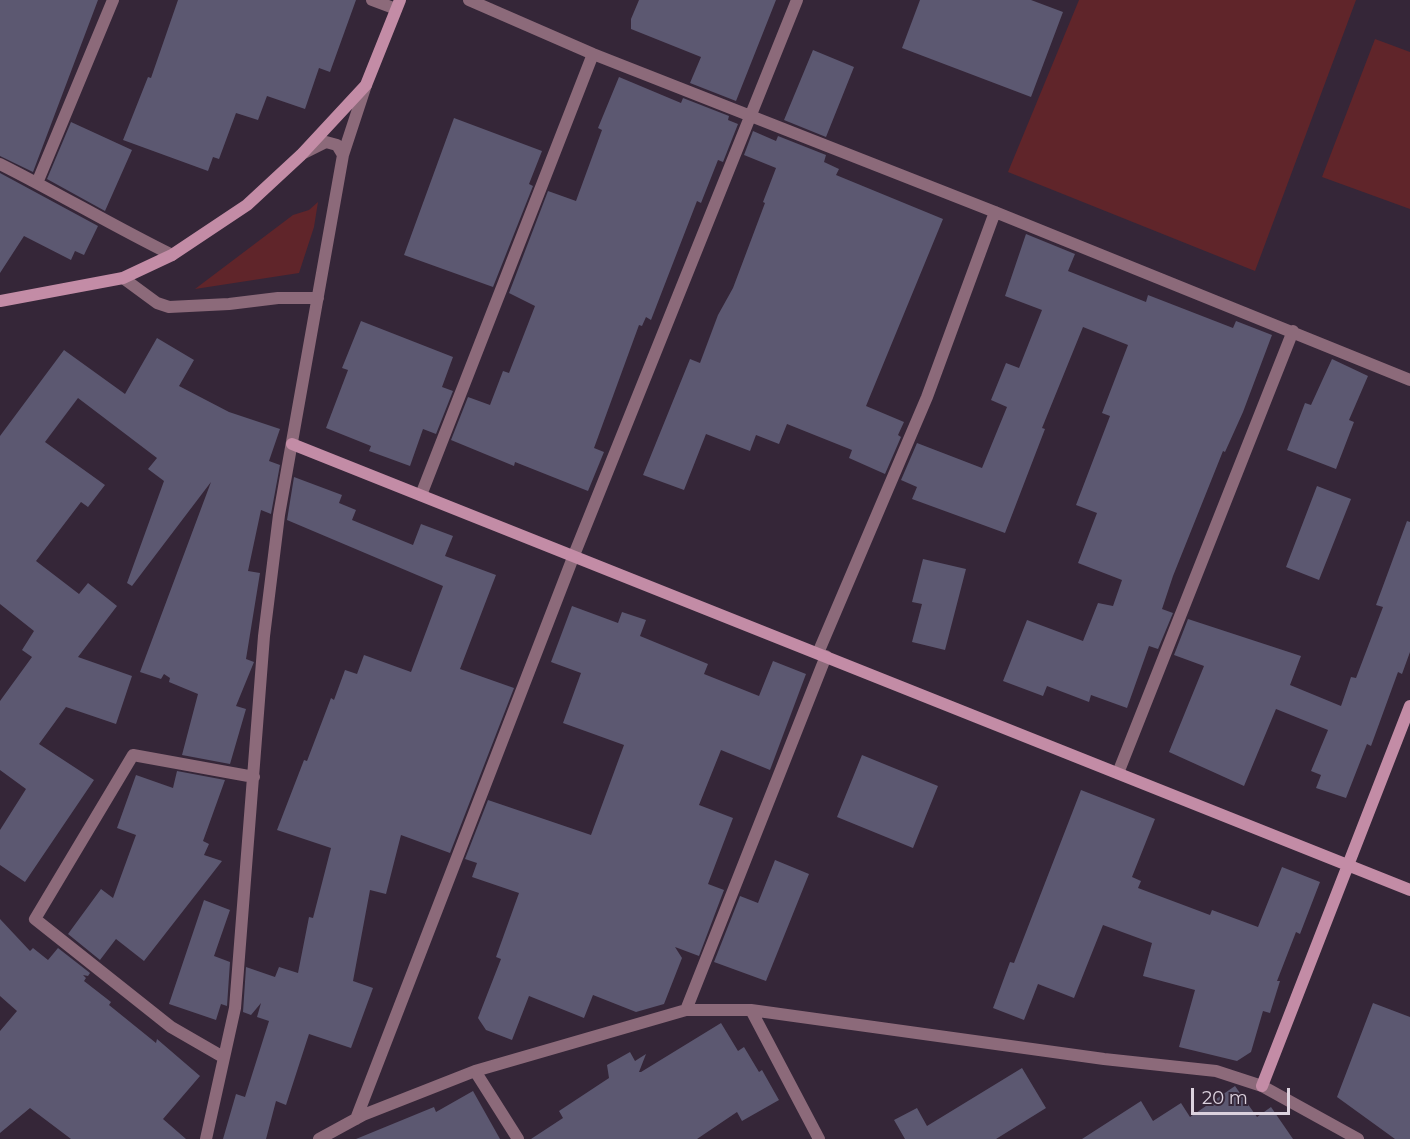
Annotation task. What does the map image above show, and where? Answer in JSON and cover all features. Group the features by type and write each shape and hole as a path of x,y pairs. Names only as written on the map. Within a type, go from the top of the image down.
{"street":[{"path":"38,183 113,0"},
{"path":"206,1139 234,1008 264,636 279,515 343,154 366,85 398,4 372,0"},
{"path":"469,0 593,54 995,212 1410,380"},
{"path":"356,1119 574,555 797,0"},
{"path":"421,495 593,54"},
{"path":"0,301 123,278 171,255 247,205 301,155 366,85"},
{"path":"301,155 326,142 337,146 343,154"},
{"path":"0,164 171,255"},
{"path":"686,1010 822,655 927,397 995,212"},
{"path":"123,278 157,303 169,307 229,304 278,298 318,298"},
{"path":"1118,773 1293,331"},
{"path":"292,444 1410,890"},
{"path":"1262,1086 1350,866 1410,706"},
{"path":"223,1057 171,1027 35,918 133,755 254,777"},
{"path":"319,1139 356,1119 475,1071 686,1010 751,1011 1104,1059 1216,1071 1262,1086 1358,1139"},
{"path":"751,1011 819,1139"},
{"path":"475,1071 518,1139"}],"shaded area":[{"path":"1079,0 1356,0 1255,271 1008,172"},
{"path":"1375,39 1410,52 1410,209 1322,177"},
{"path":"318,202 314,227 299,273 195,289 293,215 309,210"}],"building":[{"path":"0,0 98,0 33,172 0,156"},
{"path":"178,0 356,0 330,72 319,68 305,109 267,96 258,120 236,113 219,159 213,157 208,171 123,140 148,77 151,78"},
{"path":"639,0 776,0 736,101 690,83 701,57 631,29 631,19"},
{"path":"920,0 1031,0 1063,12 1031,97 902,48"},
{"path":"813,50 854,67 826,137 784,120"},
{"path":"619,77 681,103 683,98 729,116 728,120 738,124 723,162 718,160 701,203 697,201 651,320 646,317 642,326 639,325 594,448 604,452 588,491 515,462 514,466 451,440 468,397 490,405 503,371 509,373 535,306 509,293 548,191 576,201 602,130 598,128"},
{"path":"454,118 542,151 529,184 533,186 493,287 404,255"},
{"path":"71,122 132,150 105,211 47,179"},
{"path":"753,131 776,141 778,136 826,155 824,162 839,169 836,175 943,219 866,406 904,422 898,435 901,437 885,474 849,458 852,450 787,424 779,444 756,435 750,451 706,434 684,490 643,475 690,359 700,363 718,315 733,288 765,203 763,202 776,168 744,155"},
{"path":"0,173 98,226 84,255 75,251 71,260 24,236 0,273"},
{"path":"1026,234 1075,254 1068,271 1146,302 1148,295 1233,328 1236,321 1272,335 1243,412 1225,452 1223,451 1173,576 1162,609 1173,613 1158,649 1149,646 1127,708 1091,695 1089,702 1047,686 1043,696 1003,681 1027,620 1083,641 1098,603 1113,606 1122,580 1078,563 1097,513 1076,505 1110,416 1102,413 1128,345 1083,327 1042,428 1045,429 1005,533 912,499 917,487 901,480 917,443 982,468 1007,407 991,400 1006,363 1019,368 1042,310 1005,296"},
{"path":"361,321 453,357 442,387 453,391 436,434 423,429 410,466 369,451 371,446 326,428 348,370 342,368"},
{"path":"157,338 194,360 179,386 229,412 280,429 269,461 280,465 271,514 261,510 248,571 260,573 246,659 254,662 236,706 246,709 230,764 182,755 198,694 169,682 170,678 164,674 161,679 140,672 211,482 132,586 127,583 164,481 148,469 157,458 78,398 45,442 105,485 88,507 81,502 36,561 79,594 88,583 117,606 78,657 132,676 116,724 66,707 39,744 94,780 25,882 0,865 0,830 26,789 0,770 0,701 32,657 22,650 34,631 0,604 0,436 64,350 125,394"},
{"path":"1332,359 1368,376 1349,420 1354,422 1336,469 1287,450 1305,403 1311,405"},
{"path":"294,477 342,495 339,503 356,510 352,520 413,545 421,524 453,536 445,556 496,575 460,669 514,688 450,853 401,835 386,894 370,890 353,981 373,988 351,1048 309,1034 286,1105 276,1101 266,1139 223,1139 236,1094 245,1097 269,1021 257,1017 261,1003 251,1015 243,1012 246,967 275,977 279,967 298,973 309,917 313,918 331,848 277,830 304,760 307,761 331,698 334,700 345,670 357,674 364,655 411,672 443,586 287,520"},
{"path":"1317,486 1351,499 1319,580 1286,567"},
{"path":"1407,521 1410,522 1410,652 1402,674 1398,672 1371,746 1367,744 1346,798 1316,788 1321,775 1311,771 1328,730 1276,709 1244,786 1169,752 1204,666 1174,655 1188,619 1301,656 1290,685 1341,706 1351,677 1356,678 1383,607 1376,605"},
{"path":"923,559 966,569 945,650 912,642 922,604 912,602"},
{"path":"572,606 618,623 622,612 646,620 640,636 708,664 704,674 759,696 773,661 806,674 770,770 721,750 699,805 733,818 708,884 724,890 699,956 675,947 682,958 664,1004 636,1012 593,995 584,1018 529,996 512,1040 486,1030 478,1018 501,959 496,957 519,893 472,877 477,863 465,859 488,800 591,835 624,745 563,723 581,673 551,662"},
{"path":"862,755 938,786 913,848 837,817"},
{"path":"177,771 225,780 203,841 209,844 204,855 222,861 144,961 116,939 100,960 68,934 101,889 113,898 136,835 117,828 136,775 173,788"},
{"path":"1081,790 1155,819 1132,877 1141,881 1138,888 1210,915 1212,910 1258,927 1282,867 1320,882 1300,934 1296,932 1277,981 1280,981 1270,1013 1263,1011 1251,1052 1237,1061 1179,1047 1195,990 1143,976 1152,943 1103,925 1074,998 1038,984 1024,1020 993,1008 1010,962 1014,963"},
{"path":"775,860 809,874 766,981 714,962 740,896 758,903"},
{"path":"204,900 230,910 214,956 230,962 227,1006 221,1004 216,1020 169,1004"},
{"path":"0,919 30,951 33,948 48,960 58,948 90,973 88,976 83,975 86,978 84,981 111,1002 109,1005 156,1043 157,1039 200,1076 163,1119 186,1139 71,1139 30,1108 0,1133 0,1031 17,1011 0,996"},
{"path":"1373,1003 1410,1017 1410,1139 1395,1139 1337,1097"},
{"path":"721,1023 738,1051 744,1047 759,1072 762,1070 779,1100 742,1121 737,1112 697,1139 531,1139 563,1118 559,1111 609,1078 607,1065 630,1052 635,1061 646,1054 639,1072 641,1072"},
{"path":"1022,1068 1046,1108 996,1139 905,1139 894,1120 917,1108 927,1126"},
{"path":"1235,1086 1257,1117 1271,1107 1293,1139 1082,1139 1141,1101 1153,1121 1181,1103 1190,1117"},
{"path":"473,1091 500,1139 356,1139 434,1107 436,1112"}]}
